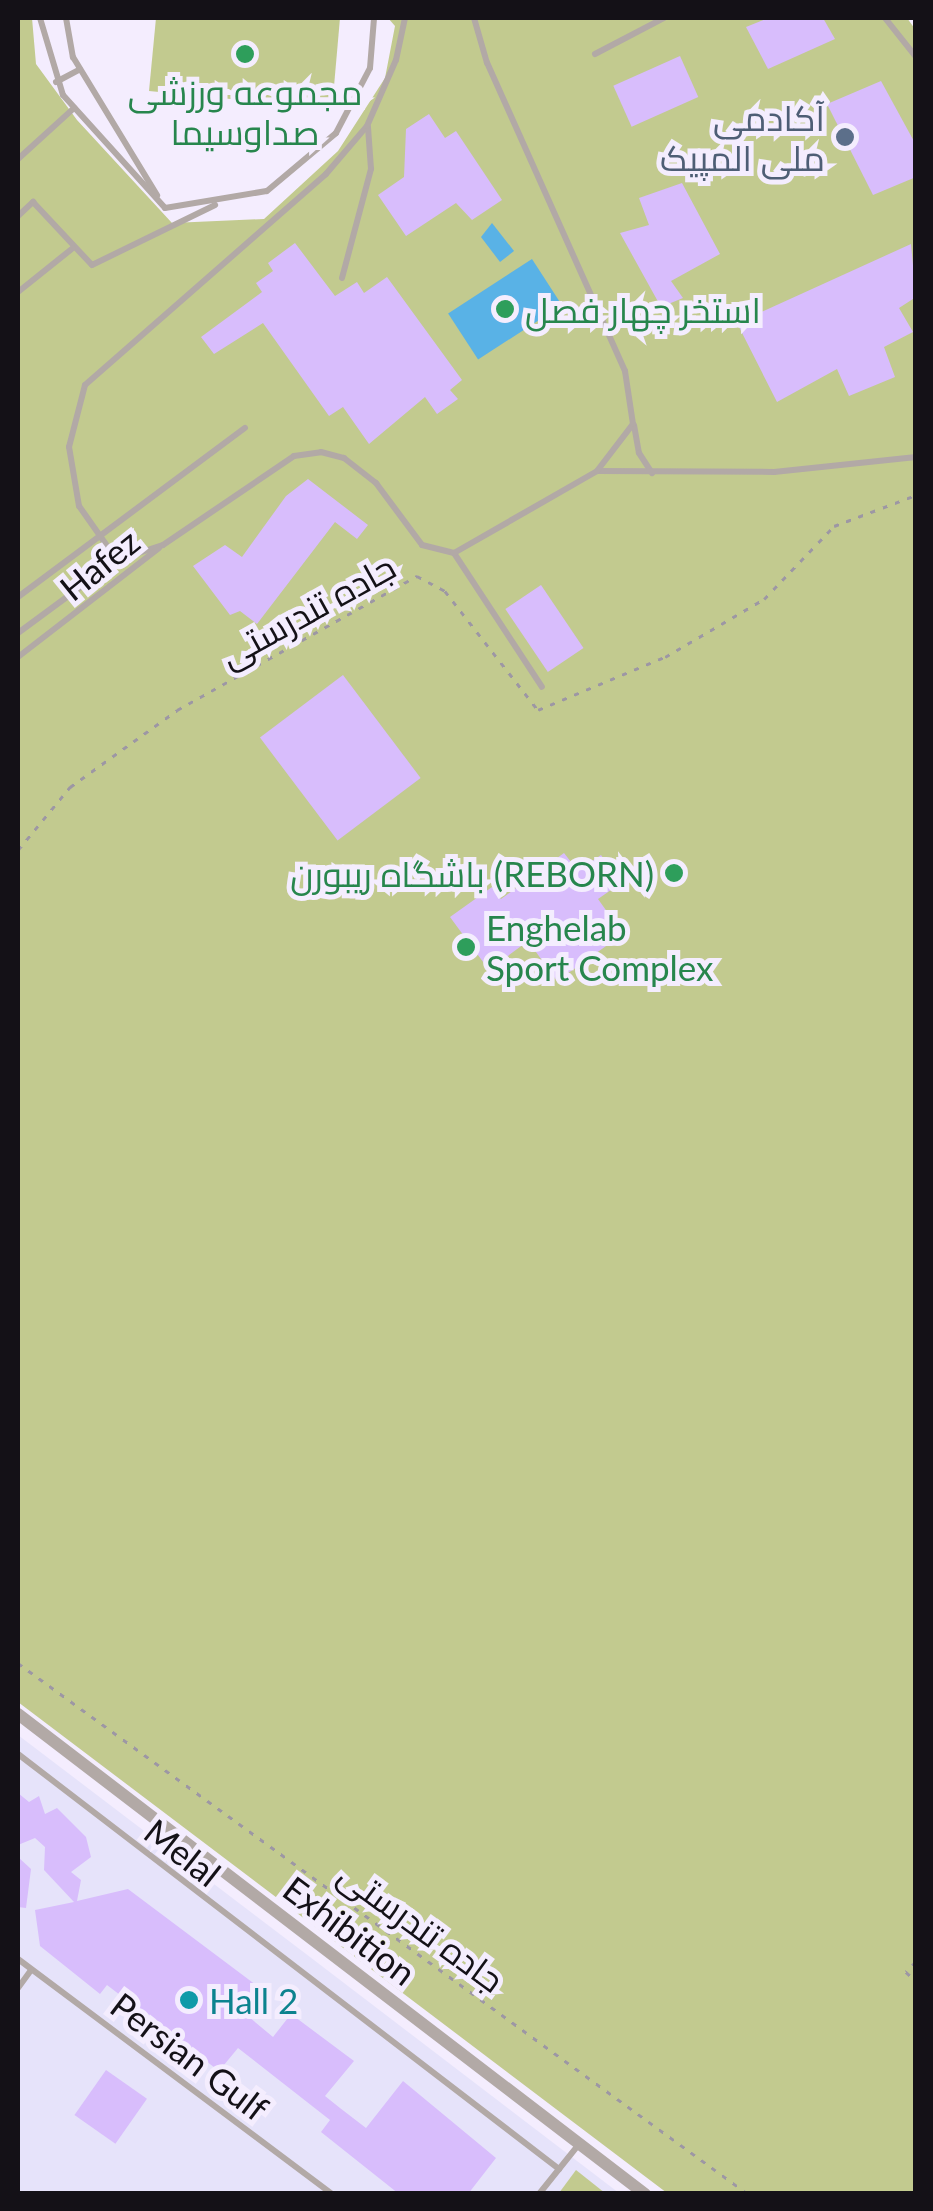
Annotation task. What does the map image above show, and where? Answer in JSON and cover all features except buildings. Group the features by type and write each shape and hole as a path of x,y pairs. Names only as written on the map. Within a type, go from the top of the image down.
{"street":[{"name":"Exhibition","path":"18,1714 645,2194"}],"lane":[{"path":"40,18 56,82 74,108 166,208"},
{"path":"66,18 80,69 166,208"},
{"path":"18,216 33,202 92,264 215,205 267,191 336,133 370,68 374,18"},
{"path":"117,560 79,506 70,447 85,385 326,174 368,126 396,60 405,18"},
{"path":"474,18 487,63 624,371 638,453 653,474"},
{"path":"595,54 664,18"},
{"path":"885,18 916,57"},
{"path":"56,82 80,69"},
{"path":"18,159 74,108"},
{"path":"342,278 371,168 368,126"},
{"path":"166,208 215,205"},
{"path":"18,292 73,248"},
{"path":"454,553 597,471 634,424"},
{"path":"18,596 245,428"},
{"path":"163,544 274,465 321,452 344,458 376,483 422,545 454,553 542,687"},
{"path":"597,471 774,472 916,456"},
{"name":"Hafez","path":"18,633 117,560 163,544"},
{"name":"Hafez","path":"18,658 130,576 163,544"},
{"name":"Melal","path":"18,1754 558,2169"},
{"name":"Persian Gulf","path":"18,1960 332,2194"},
{"path":"18,1988 31,1970"},
{"path":"538,2194 580,2143"}],"path":[{"name":"جاده تندرستی","path":"18,850 70,787 177,710 417,576 445,591 538,710 665,657 764,599 834,526 916,495"},
{"name":"جاده تندرستی","path":"18,1663 748,2194"},
{"path":"916,1962 906,1972 916,1981"}],"shaded area":[{"path":"18,1735 310,1957 619,2193 18,2193"}],"green space":[{"name":"Enghelab Sport Complex","path":"18,18 32,18 36,64 77,120 172,223 264,219 338,151 385,78 395,26 388,18 907,18 915,29 915,2193 667,2193 18,1702"},
{"name":"مجموعه ورزشی صداوسیما","path":"156,18 340,18 332,109 149,91"},
{"path":"576,2170 605,2193 559,2193"}],"water":[{"path":"492,223 514,251 500,262 481,237"},
{"name":"استخر چهار فصل","path":"532,259 562,305 478,360 448,313"}],"place":[{"name":"مجموعه ورزشی صداوسیما","path":"245,54"},
{"name":"آکادمی ملی المپیک","path":"845,137"},
{"name":"استخر چهار فصل","path":"505,309"},
{"name":"باشگاه ریبورن (REBORN)","path":"674,873"},
{"name":"Enghelab Sport Complex","path":"466,947"},
{"name":"Hall 2","path":"189,2000"}]}
